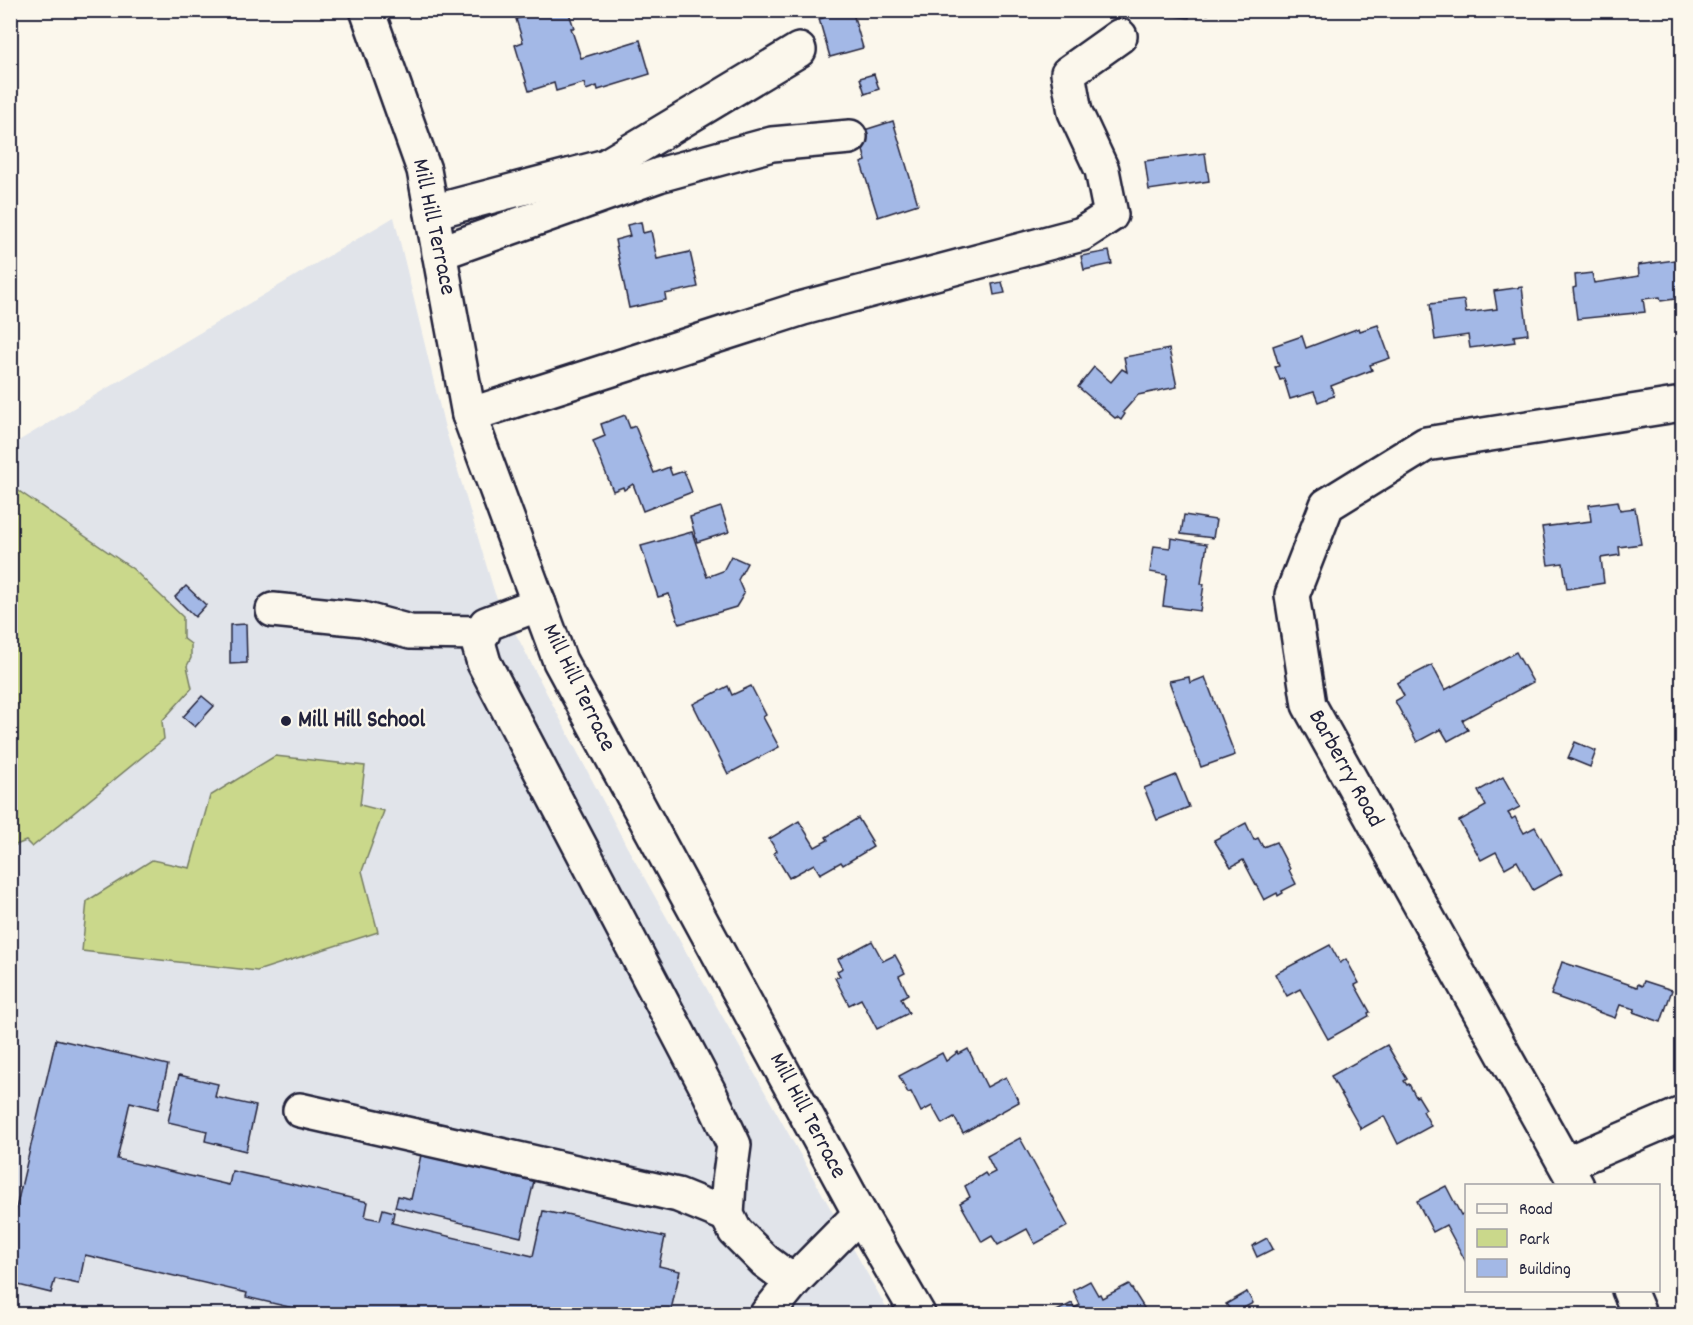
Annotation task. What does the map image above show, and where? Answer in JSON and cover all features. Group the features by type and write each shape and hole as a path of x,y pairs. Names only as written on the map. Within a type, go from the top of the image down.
{"street":[{"name":"Mill Hill Terrace","path":"367,10 424,170 469,415 560,661 860,1214 918,1314"},
{"path":"469,415 803,308 1082,234 1111,215 1101,170 1075,112 1068,74 1120,36"},
{"path":"432,212 606,166 799,50"},
{"path":"439,253 659,176 772,144 850,137"},
{"name":"Barberry Road","path":"1572,1175 1309,705 1292,596 1327,504 1426,444 1683,404"},
{"path":"539,604 486,624 478,642 484,663 704,1082 734,1145 727,1215 735,1231 765,1261 793,1282"},
{"path":"273,610 362,619 410,632 483,633"},
{"path":"300,1110 678,1196 727,1215"},
{"path":"1572,1175 1683,1114"},
{"path":"767,1314 793,1282 860,1214"},
{"path":"1630,1292 1639,1314"}],"shaded area":[{"name":"Mill Hill School","path":"394,217 445,428 495,594 627,847 890,1314 11,1314 10,446"}],"green space":[{"path":"10,485 133,569 183,617 183,638 191,644 191,658 187,666 192,688 162,721 164,739 32,847 26,841 11,847"},
{"path":"275,756 365,766 360,805 384,811 362,871 378,932 257,971 82,951 87,901 152,860 190,868 210,796"}],"building":[{"path":"544,10 568,10 574,28 571,28 581,58 640,40 650,74 598,90 597,86 586,90 584,83 556,91 554,83 529,91 515,45 523,42 516,19"},
{"path":"797,10 816,10 798,15"},
{"path":"821,10 842,10 843,13 852,10 863,48 830,57 819,19 823,18"},
{"path":"1158,10 1208,10 1208,14 1190,12 1189,18 1158,14"},
{"path":"874,74 879,89 865,94 860,78"},
{"path":"893,121 918,204 878,217 861,163 866,161 858,132"},
{"path":"1680,128 1682,128 1682,156"},
{"path":"1205,153 1209,181 1149,190 1145,161"},
{"path":"641,222 643,233 651,231 657,259 690,252 698,287 665,294 666,300 629,308 615,240 630,236 627,225"},
{"path":"1109,251 1112,264 1084,270 1081,256"},
{"path":"1682,259 1682,298 1661,301 1660,297 1643,299 1645,312 1577,319 1573,288 1576,287 1575,275 1592,273 1594,283 1639,276 1638,265"},
{"path":"1002,282 1005,293 994,295 992,284"},
{"path":"1522,287 1528,334 1514,336 1515,342 1470,348 1468,335 1435,340 1430,304 1464,300 1466,313 1497,309 1494,291"},
{"path":"1378,325 1390,358 1370,365 1372,370 1331,386 1334,396 1318,402 1314,392 1290,399 1284,379 1280,380 1275,367 1279,366 1273,346 1302,336 1306,348 1359,328 1360,331"},
{"path":"1169,349 1177,387 1138,395 1123,412 1125,414 1121,420 1115,418 1078,387 1094,367 1111,382 1122,369 1127,372 1124,357"},
{"path":"625,415 630,428 635,426 654,473 669,467 672,475 684,471 692,492 643,511 633,484 624,490 623,487 613,491 593,441 605,436 601,424"},
{"path":"1618,501 1620,510 1635,508 1641,544 1619,547 1620,555 1601,558 1604,583 1567,589 1563,563 1548,565 1542,527 1591,521 1589,505"},
{"path":"721,507 729,532 697,542 690,517"},
{"path":"1184,515 1216,520 1213,538 1181,534"},
{"path":"692,532 707,577 723,571 731,556 747,563 738,580 744,594 736,607 679,624 669,594 658,597 641,546"},
{"path":"1171,538 1207,544 1201,584 1204,584 1200,611 1163,606 1167,575 1150,572 1154,546 1170,548"},
{"path":"186,586 206,605 195,617 175,597"},
{"path":"246,624 247,663 230,664 230,625"},
{"path":"1516,652 1533,682 1462,720 1468,730 1448,741 1441,729 1417,742 1395,701 1404,696 1397,683 1432,665 1445,690"},
{"path":"1189,677 1190,683 1205,677 1235,755 1201,767 1169,681"},
{"path":"728,686 732,695 751,686 766,715 763,717 779,747 728,774 693,704"},
{"path":"202,696 214,706 195,727 183,717"},
{"path":"1575,742 1596,751 1590,767 1568,758"},
{"path":"1176,775 1189,807 1157,820 1144,788"},
{"path":"1503,777 1520,807 1508,813 1512,819 1515,817 1524,833 1535,827 1562,874 1533,890 1517,861 1505,868 1496,852 1481,860 1459,821 1486,806 1478,791"},
{"path":"858,818 872,841 870,842 873,847 843,865 841,862 820,874 814,864 789,878 774,853 777,851 769,839 799,821 815,847 828,840 826,837"},
{"path":"1246,823 1254,840 1258,838 1263,847 1276,842 1290,869 1296,884 1282,891 1283,893 1278,896 1277,893 1264,900 1243,860 1231,867 1214,840"},
{"path":"872,941 883,961 895,955 905,973 899,976 908,994 901,998 909,1013 877,1029 861,999 849,1005 835,978 840,976 837,971 843,968 838,959"},
{"path":"1330,945 1340,963 1346,959 1359,983 1355,985 1370,1012 1369,1016 1328,1039 1300,989 1287,996 1275,974"},
{"path":"1562,962 1637,987 1638,984 1642,986 1644,981 1672,990 1661,1022 1633,1012 1635,1009 1620,1005 1615,1018 1551,995"},
{"path":"56,1039 168,1065 158,1109 130,1102 117,1159 229,1185 232,1171 274,1180 368,1202 365,1217 380,1220 383,1209 394,1212 392,1223 533,1256 543,1211 562,1215 562,1213 665,1237 659,1266 680,1271 670,1314 319,1314 246,1297 247,1293 85,1255 79,1284 55,1279 51,1293 10,1283 10,1234"},
{"path":"1387,1045 1407,1079 1404,1081 1407,1085 1409,1084 1426,1109 1423,1111 1431,1126 1398,1144 1384,1116 1361,1129 1331,1076"},
{"path":"968,1049 987,1087 1006,1077 1019,1102 963,1133 954,1117 942,1124 932,1106 921,1112 911,1092 908,1093 899,1076 942,1053 946,1061 958,1052 959,1054"},
{"path":"179,1075 218,1084 215,1097 256,1106 246,1151 205,1141 207,1131 168,1122"},
{"path":"1020,1138 1068,1226 1035,1244 1027,1229 998,1245 992,1236 982,1242 960,1203 970,1197 965,1186 985,1173 987,1176 995,1172 987,1156"},
{"path":"421,1155 534,1181 521,1237 395,1207 398,1196 411,1199"},
{"path":"1446,1186 1461,1215 1465,1213 1465,1260 1446,1225 1433,1232 1417,1201"},
{"path":"1267,1238 1273,1249 1257,1257 1252,1246"},
{"path":"1090,1281 1102,1298 1129,1284 1146,1311 1140,1314 1051,1314 1072,1303 1074,1308 1080,1305 1073,1290"},
{"path":"1247,1292 1253,1303 1233,1314 1226,1304"}],"place":[{"name":"Mill Hill School","path":"286,721"}]}
